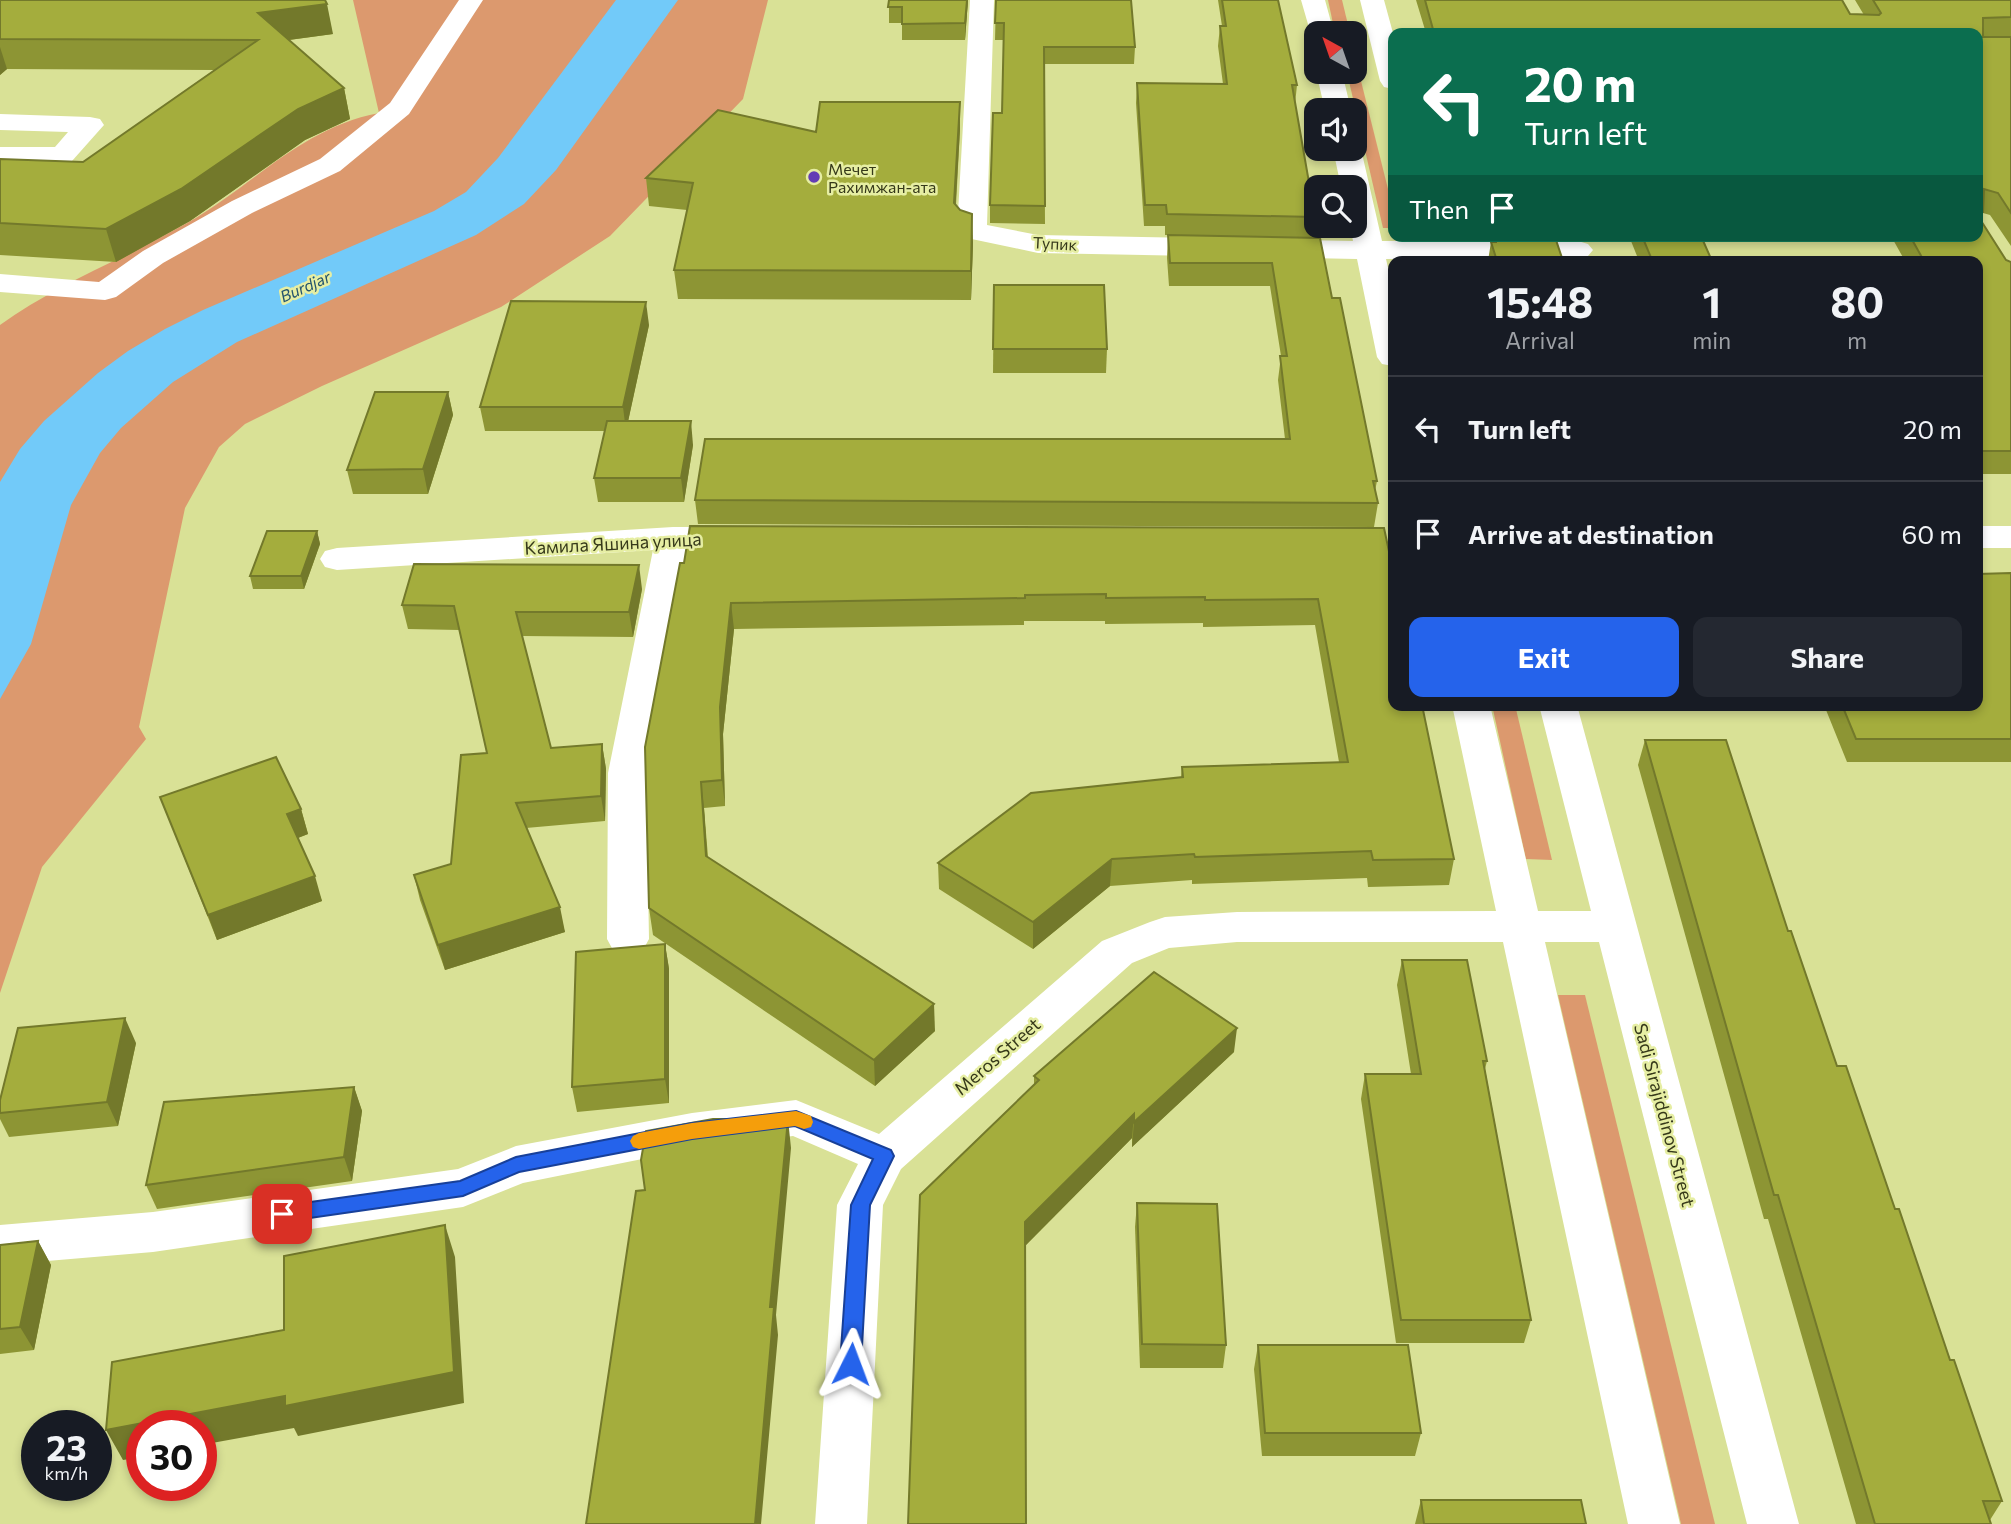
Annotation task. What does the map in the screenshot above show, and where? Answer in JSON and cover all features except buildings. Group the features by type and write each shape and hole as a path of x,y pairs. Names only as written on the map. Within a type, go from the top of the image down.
{"street":[{"path":"0,283 105,291 164,250 242,207 330,164 400,108 471,0"},
{"name":"Тупик","path":"982,0 972,231 1038,244 1369,250"},
{"path":"1313,0 1318,21"},
{"path":"1367,46 1388,46 1372,0"},
{"path":"0,122 90,125 62,155 0,155"},
{"path":"1349,161 1388,335"},
{"path":"1369,250 1578,250"},
{"path":"1983,537 2011,537"},
{"path":"628,939 627,773 673,538"},
{"name":"Камила Яшина улица","path":"337,559 673,538 770,538"},
{"path":"1472,711 1654,1524"},
{"name":"Sadi Sirajiddinov Street","path":"1560,711 1773,1524"},
{"name":"Meros Street","path":"841,1524 860,1205 884,1156 1116,952 1165,933 1237,926 1616,926"},
{"path":"0,1245 153,1232 463,1188 516,1165 692,1131 796,1118 884,1156"}],"shaded area":[{"path":"353,0 768,0 743,99 610,236 501,307 322,386 245,424 219,447 185,508 139,727 146,739 42,867 0,993 0,325 68,284 187,223 302,144 351,120 379,113"},
{"path":"1328,0 1342,0 1347,21 1332,21"},
{"path":"1350,84 1362,84 1365,98 1353,98"},
{"path":"1367,105 1388,189 1388,228 1383,228 1367,159"},
{"path":"1493,711 1516,711 1552,860 1526,859"},
{"path":"1558,995 1585,995 1715,1524 1681,1524"}],"water":[{"name":"Burdjar","path":"616,0 678,0 556,170 524,204 476,235 237,342 173,382 121,428 100,453 71,505 31,644 0,699 0,482 20,449 44,421 98,373 165,329 203,310 434,211 466,192 498,158"}],"slow traffic":[{"path":"639,1141 692,1131 796,1118 804,1122"}],"place":[{"name":"Мечет Рахимжан-ата","path":"814,177"}],"route":[{"path":"282,1214 463,1188 516,1165 692,1131 796,1118 884,1156 860,1205 851,1364"}]}
